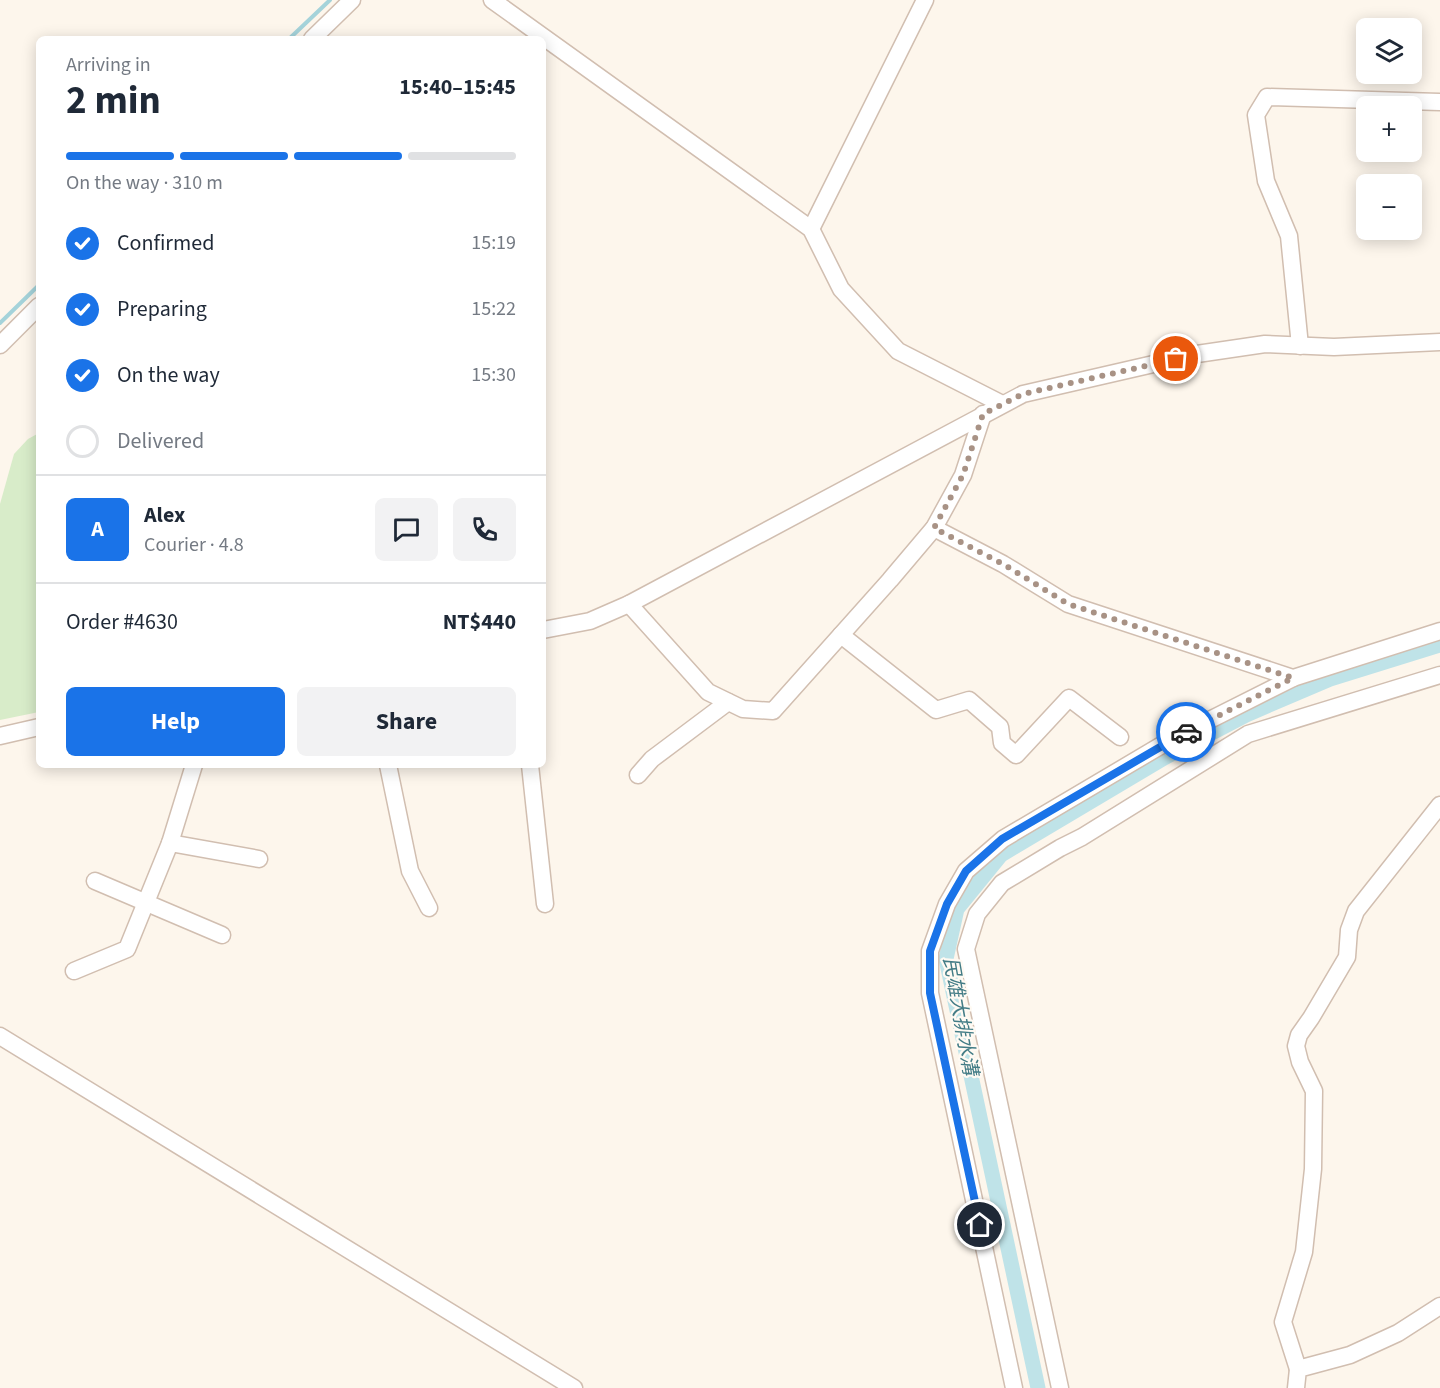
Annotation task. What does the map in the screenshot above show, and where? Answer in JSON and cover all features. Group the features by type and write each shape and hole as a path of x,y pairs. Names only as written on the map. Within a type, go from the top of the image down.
{"street":[{"path":"315,36 352,0"},
{"path":"492,0 542,36"},
{"path":"811,229 925,0"},
{"path":"546,39 811,229 841,289 898,351 1002,404"},
{"path":"1300,346 1289,236 1266,181 1256,115 1267,97 1440,102"},
{"path":"0,345 36,309"},
{"path":"546,629 590,621 629,604 1023,394 1197,354 1265,344 1334,347 1440,342"},
{"path":"629,604 708,692 743,709 773,711 891,580 934,528 963,475 983,414"},
{"path":"934,528 1003,564 1068,604 1293,678"},
{"path":"1014,1388 930,993 930,951 947,904 966,871 1002,839 1172,739 1293,678 1440,631"},
{"path":"841,635 936,710 969,700 1000,727 1002,743 1016,756 1069,698 1120,737"},
{"path":"1060,1388 966,949 977,914 1002,883 1082,837 1248,734 1440,675"},
{"path":"638,775 652,759 728,702"},
{"path":"0,736 36,728"},
{"path":"74,971 127,950 170,843 193,768"},
{"path":"389,768 410,871 429,908"},
{"path":"530,768 545,903"},
{"path":"1296,1388 1298,1369 1282,1322 1304,1252 1312,1169 1314,1091 1300,1062 1296,1046 1299,1035 1347,957 1349,930 1356,911 1440,805"},
{"path":"170,843 259,859"},
{"path":"95,881 222,935"},
{"path":"0,1036 574,1388"},
{"path":"1298,1369 1370,1346 1398,1333 1440,1306"}],"green space":[{"path":"36,435 36,713 0,720 0,504 14,454 28,439"}],"waterway":[{"path":"292,36 330,0"},
{"path":"0,323 36,288"},
{"name":"民雄大排水溝","path":"1038,1388 946,959 957,909 1001,855 1164,758 1246,715 1330,679 1440,645"}],"way so far":[{"path":"1176,359 1023,394 983,414 963,475 934,528 1003,564 1068,604 1293,678 1186,732"}],"route":[{"path":"980,1225 930,993 930,951 947,904 966,871 1002,839 1186,732"}]}
